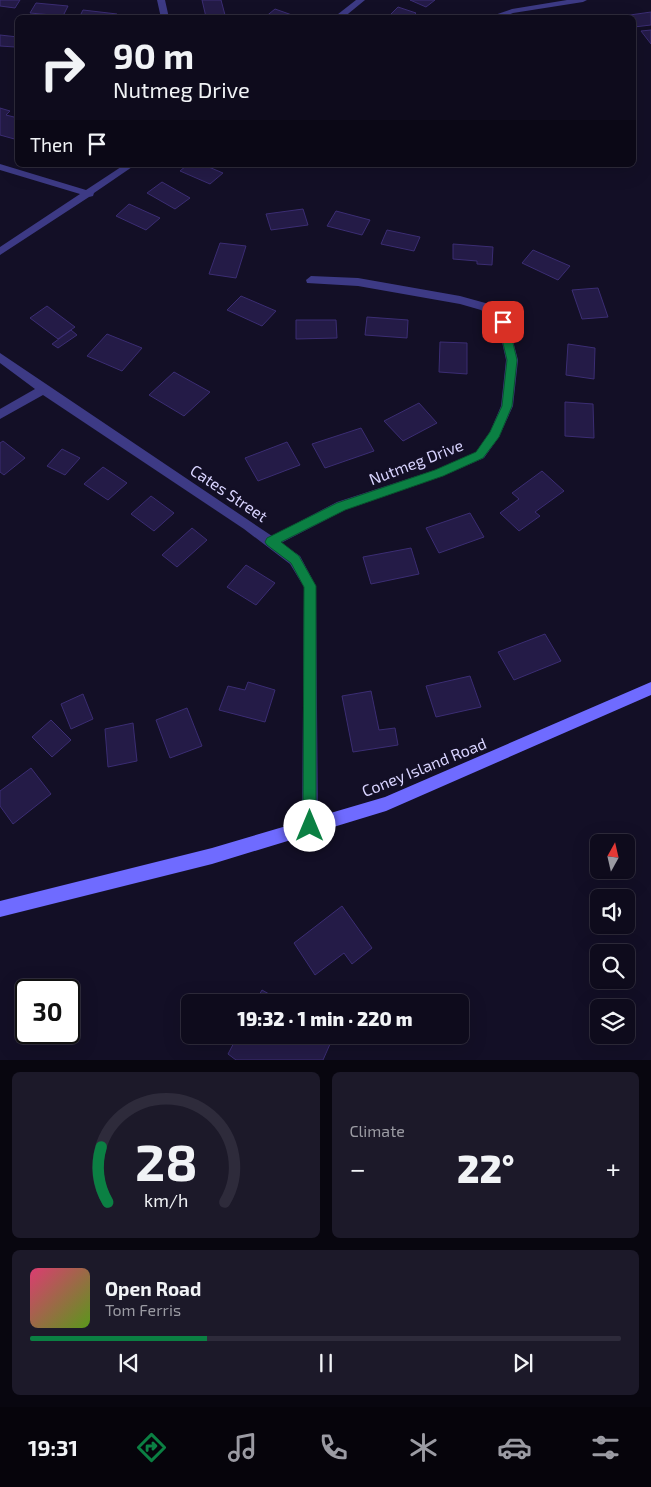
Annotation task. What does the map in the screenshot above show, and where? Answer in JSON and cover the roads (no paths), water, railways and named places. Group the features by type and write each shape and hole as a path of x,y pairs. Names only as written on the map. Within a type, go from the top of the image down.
{"street":[{"path":"160,0 164,15"},
{"path":"341,15 361,0"},
{"path":"499,15 512,11 583,0"},
{"path":"0,167 90,194"},
{"path":"0,252 90,194 127,167"},
{"name":"Nutmeg Drive","path":"271,542 341,506 439,473 480,455 495,434 507,406 512,360 503,322 485,307 460,300 358,282 311,280"},
{"name":"Cates Street","path":"0,357 43,389 295,560 310,586 310,826"},
{"path":"0,415 43,389"},
{"name":"Coney Island Road","path":"0,909 212,856 386,804 651,688"}]}
